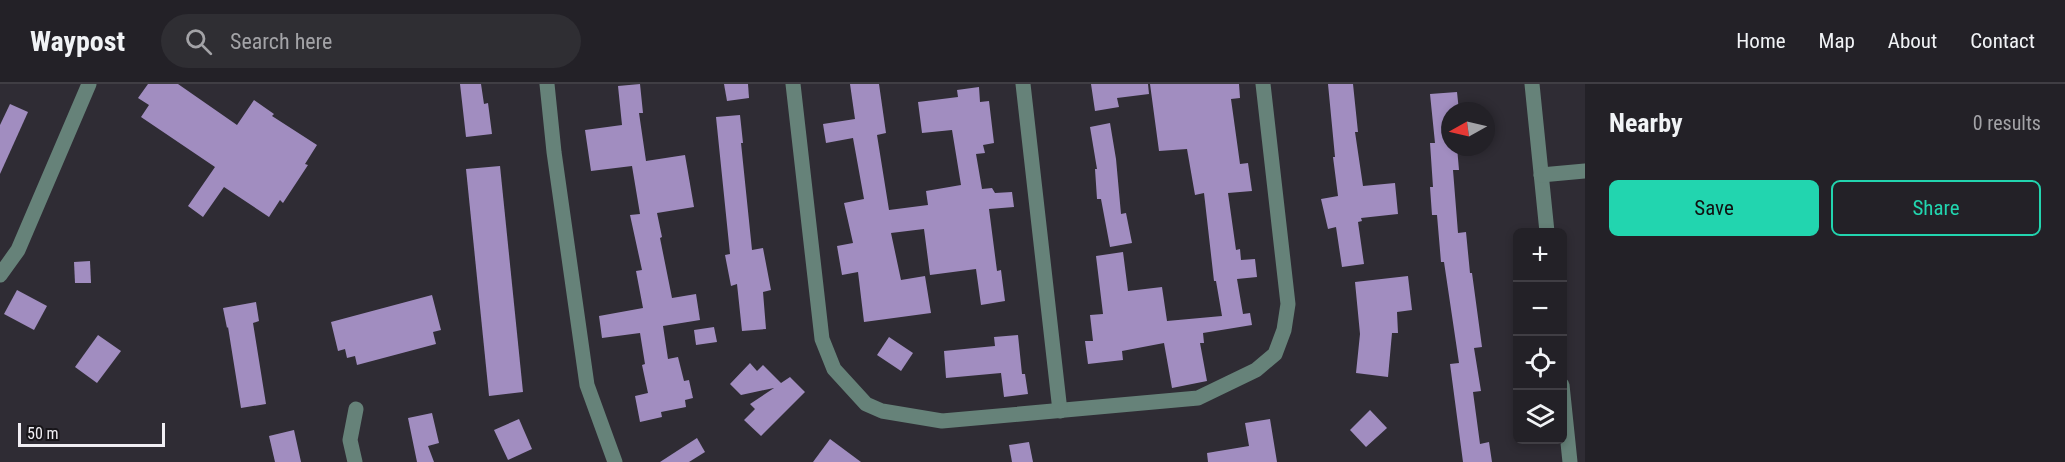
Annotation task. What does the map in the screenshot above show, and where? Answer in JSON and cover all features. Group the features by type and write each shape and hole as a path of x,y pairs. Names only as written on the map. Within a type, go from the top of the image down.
{"street":[{"path":"0,275 18,250 89,84"},
{"path":"547,84 554,152 587,385 615,462"},
{"path":"793,84 822,339 834,369 866,404 882,411 942,422 1198,398 1256,370 1275,354 1284,330 1288,304 1263,84"},
{"path":"1023,84 1060,411"},
{"path":"1532,84 1547,228"},
{"path":"1541,175 1585,171"},
{"path":"1563,390 1570,462"},
{"path":"355,462 350,440 356,409"}],"building":[{"path":"148,84 178,84 237,125 254,100 274,114 272,116 317,145 305,164 308,165 283,203 280,200 269,217 224,187 203,217 188,206 215,167 141,117 149,105 138,98"},
{"path":"460,84 481,84 484,104 488,103 492,134 466,137"},
{"path":"640,84 643,113 639,113 646,161 685,155 694,207 657,213 672,298 696,294 700,320 663,326 668,359 678,357 684,381 689,380 693,398 685,400 686,407 661,412 662,417 640,422 635,396 648,393 642,365 645,364 640,333 602,338 599,316 643,308 636,271 642,270 630,215 640,214 632,166 591,171 585,130 622,125 618,86"},
{"path":"724,84 748,84 749,98 727,101"},
{"path":"850,84 879,84 886,133 877,135 889,210 928,205 926,191 961,185 952,130 922,133 918,102 958,97 957,90 979,87 980,102 989,101 994,143 983,145 985,153 976,154 982,189 992,188 995,193 1012,192 1014,207 989,209 997,271 1001,270 1005,301 981,305 976,269 930,275 924,229 891,233 901,280 925,276 931,313 864,322 858,272 842,275 837,246 853,243 844,203 864,199 853,138 826,143 823,124 855,119"},
{"path":"1091,84 1148,84 1149,94 1117,98 1119,107 1095,111"},
{"path":"1150,84 1239,84 1240,98 1231,99 1240,164 1248,163 1252,191 1228,193 1236,250 1240,249 1241,260 1255,259 1257,277 1237,279 1243,314 1250,313 1252,325 1203,333 1204,343 1200,343 1207,381 1172,388 1164,343 1122,351 1123,360 1088,364 1085,341 1093,341 1090,315 1103,314 1096,256 1123,252 1128,291 1162,287 1167,321 1222,316 1216,281 1214,281 1204,193 1195,195 1187,149 1159,151"},
{"path":"1328,84 1353,84 1358,132 1355,132 1363,186 1395,183 1398,214 1361,218 1362,221 1358,222 1364,264 1342,267 1336,227 1328,229 1321,199 1338,196"},
{"path":"1457,92 1458,102 1441,102 1441,156 1458,156 1459,170 1453,170 1458,233 1466,232 1482,347 1474,348 1481,391 1473,392 1480,444 1489,442 1492,462 1463,462 1450,364 1459,363 1444,262 1441,262 1437,215 1432,215 1430,143 1435,143 1430,94"},
{"path":"10,104 28,112 0,174 0,125"},
{"path":"740,115 752,250 763,248 771,290 763,292 766,329 742,331 737,284 731,286 725,255 730,254 716,117"},
{"path":"1110,123 1121,214 1126,213 1132,243 1110,247 1101,199 1097,199 1095,169 1097,169 1090,127"},
{"path":"500,166 523,392 489,396 466,169"},
{"path":"90,261 91,283 75,283 74,262"},
{"path":"1408,276 1412,310 1397,312 1398,333 1392,333 1388,377 1356,373 1360,334 1355,282"},
{"path":"17,290 47,306 34,330 4,314"},
{"path":"432,295 441,330 433,332 436,344 357,365 355,356 347,358 345,349 338,351 331,322"},
{"path":"256,302 259,321 253,323 266,404 241,408 223,308"},
{"path":"714,327 717,342 696,345 694,330"},
{"path":"98,335 121,351 97,383 75,367"},
{"path":"1018,335 1022,374 1025,374 1028,394 1004,397 1001,373 946,378 944,351 995,346 994,337"},
{"path":"889,337 913,353 901,371 877,355"},
{"path":"750,363 757,371 763,365 781,383 790,377 805,392 761,436 744,420 755,409 750,404 774,388 741,395 730,384"},
{"path":"1370,410 1387,428 1366,447 1350,430"},
{"path":"432,413 439,443 428,446 434,462 417,462 408,418"},
{"path":"519,419 532,449 508,460 494,430"},
{"path":"1270,419 1277,462 1208,462 1207,453 1249,446 1245,423"},
{"path":"294,430 301,462 275,462 269,436"},
{"path":"697,438 705,452 689,462 660,462"},
{"path":"830,439 861,462 813,462"},
{"path":"1029,442 1033,462 1012,462 1009,445"}]}
